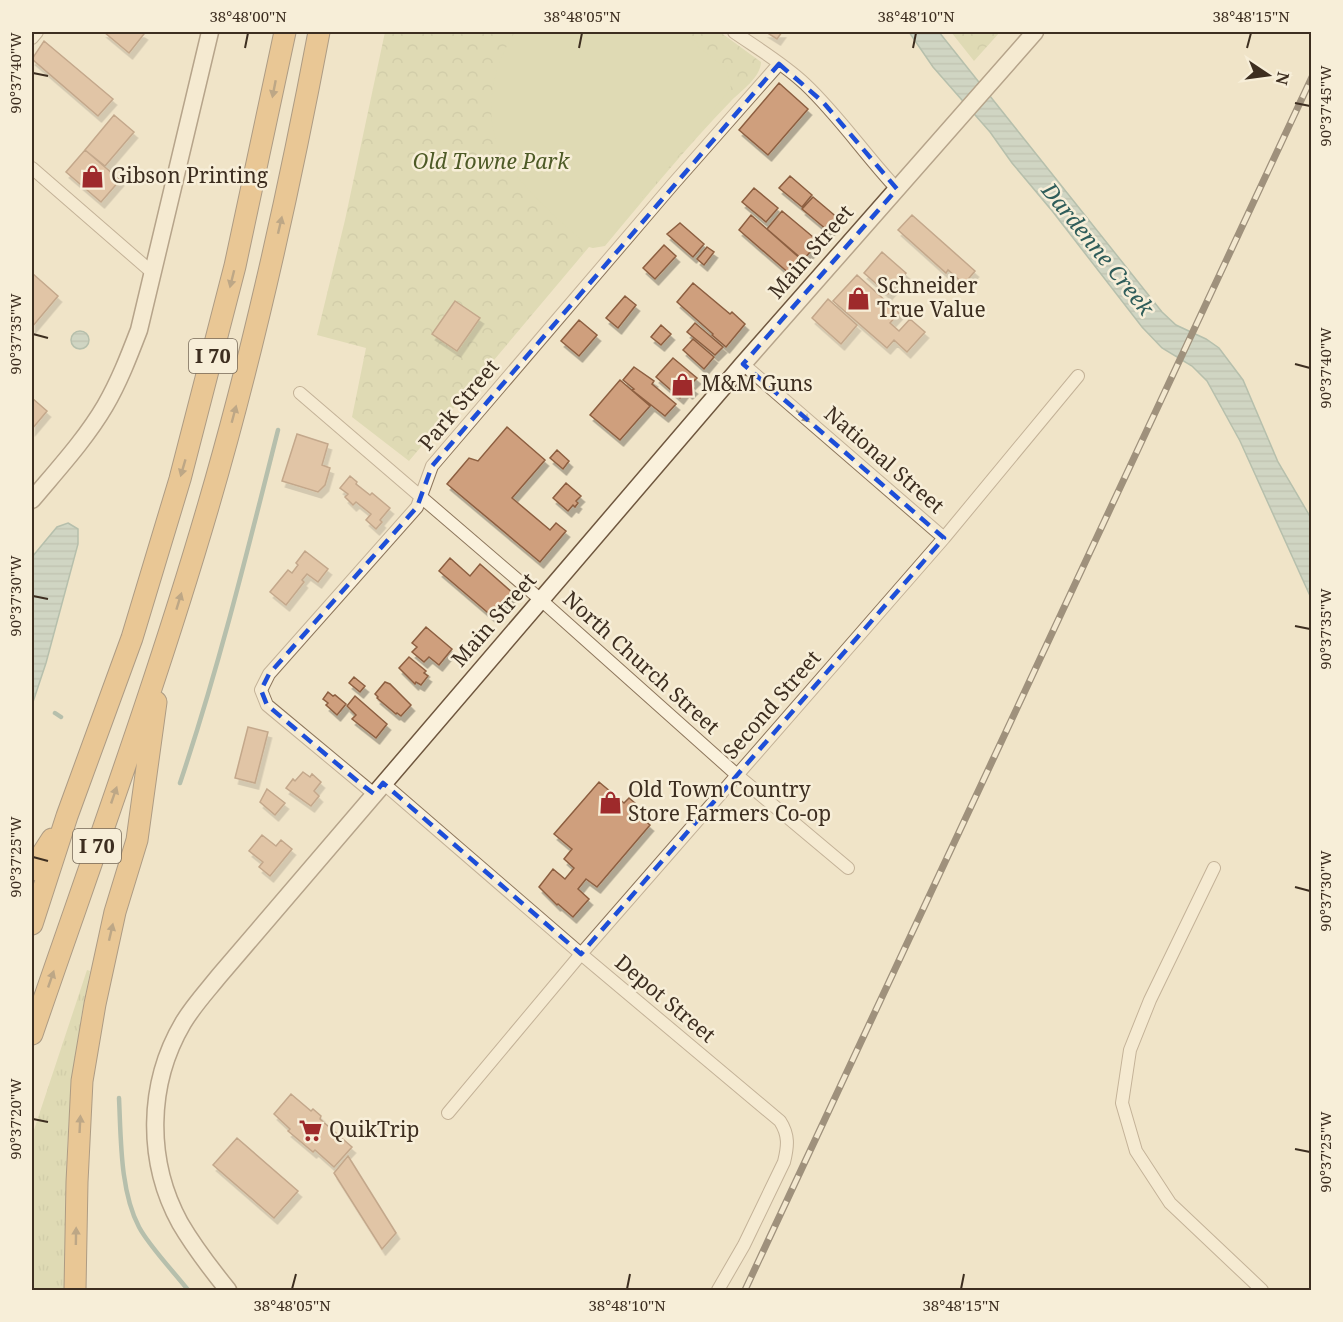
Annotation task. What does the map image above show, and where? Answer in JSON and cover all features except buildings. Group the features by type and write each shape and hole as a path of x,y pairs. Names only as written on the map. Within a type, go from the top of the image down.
{"highway":[{"name":"I 70","path":"32,924 67,816 132,638 198,416 250,201 285,32"},
{"name":"I 70","path":"32,1034 162,657 205,516 249,356 294,163 319,32"},
{"path":"75,1290 76,1182 82,1081 110,935 137,840 162,657"},
{"path":"32,870 67,816"}],"street":[{"path":"32,38 37,32"},
{"path":"32,500 88,431 105,405 121,375 139,330 210,32"},
{"path":"734,32 803,81 855,138 897,189"},
{"name":"Main Street","path":"228,1290 180,1223 163,1184 156,1142 156,1100 161,1076 184,1021 379,789 743,364 1033,34"},
{"name":"Park Street","path":"379,789 267,705 261,690 269,674 417,507 432,466 779,64"},
{"path":"32,168 154,274"},
{"name":"National Street","path":"743,364 944,538"},
{"name":"Second Street","path":"448,1113 581,954 944,538 1078,376"},
{"name":"North Church Street","path":"300,393 541,600 737,775 848,868"},
{"name":"Depot Street","path":"379,789 780,1121 784,1128 787,1149 784,1162 744,1245 718,1290"},
{"path":"1214,868 1150,1000 1130,1050 1122,1103 1136,1150 1170,1203 1262,1290"}],"highlighted area":[{"path":"779,64 823,102 897,189 743,364 944,538 581,954 383,783 374,794 361,784 267,705 261,690 269,674 417,507 432,466"}],"green space":[{"name":"Old Towne Park","path":"385,32 720,32 761,62 754,78 666,172 605,246 589,247 409,461 352,417 366,348 317,335 345,220"},
{"path":"515,32 683,32 726,68 731,88 707,118 709,120 602,245 599,242 593,248 589,246 553,214 515,174 499,149 492,119 493,88 501,59"},
{"path":"951,32 1000,32 974,61"},
{"path":"87,970 90,971 81,1018 70,1103 64,1290 32,1290 32,1136"}],"water":[{"name":"Dardenne Creek","path":"909,32 939,32 1162,312 1176,325 1206,339 1219,348 1243,380 1278,462 1311,518 1311,598 1240,441 1207,381 1192,366 1162,348 1142,327 990,132 933,67"},
{"path":"80,331 86,334 89,340 86,346 80,349 74,346 71,340 74,334"},
{"path":"68,523 78,529 78,544 46,663 32,705 32,557 57,527"}],"waterway":[{"path":"180,783 220,652 278,430"},
{"path":"55,713 61,717"},
{"path":"119,1098 125,1181 133,1213 149,1242 188,1290"}],"railway":[{"path":"745,1290 1312,77"}],"place":[{"name":"Gibson Printing","path":"93,176"},
{"name":"Schneider True Value","path":"859,298"},
{"name":"M&M Guns","path":"683,384"},
{"name":"Old Town Country Store Farmers Co-op","path":"610,802"},
{"name":"QuikTrip","path":"311,1130"}]}
